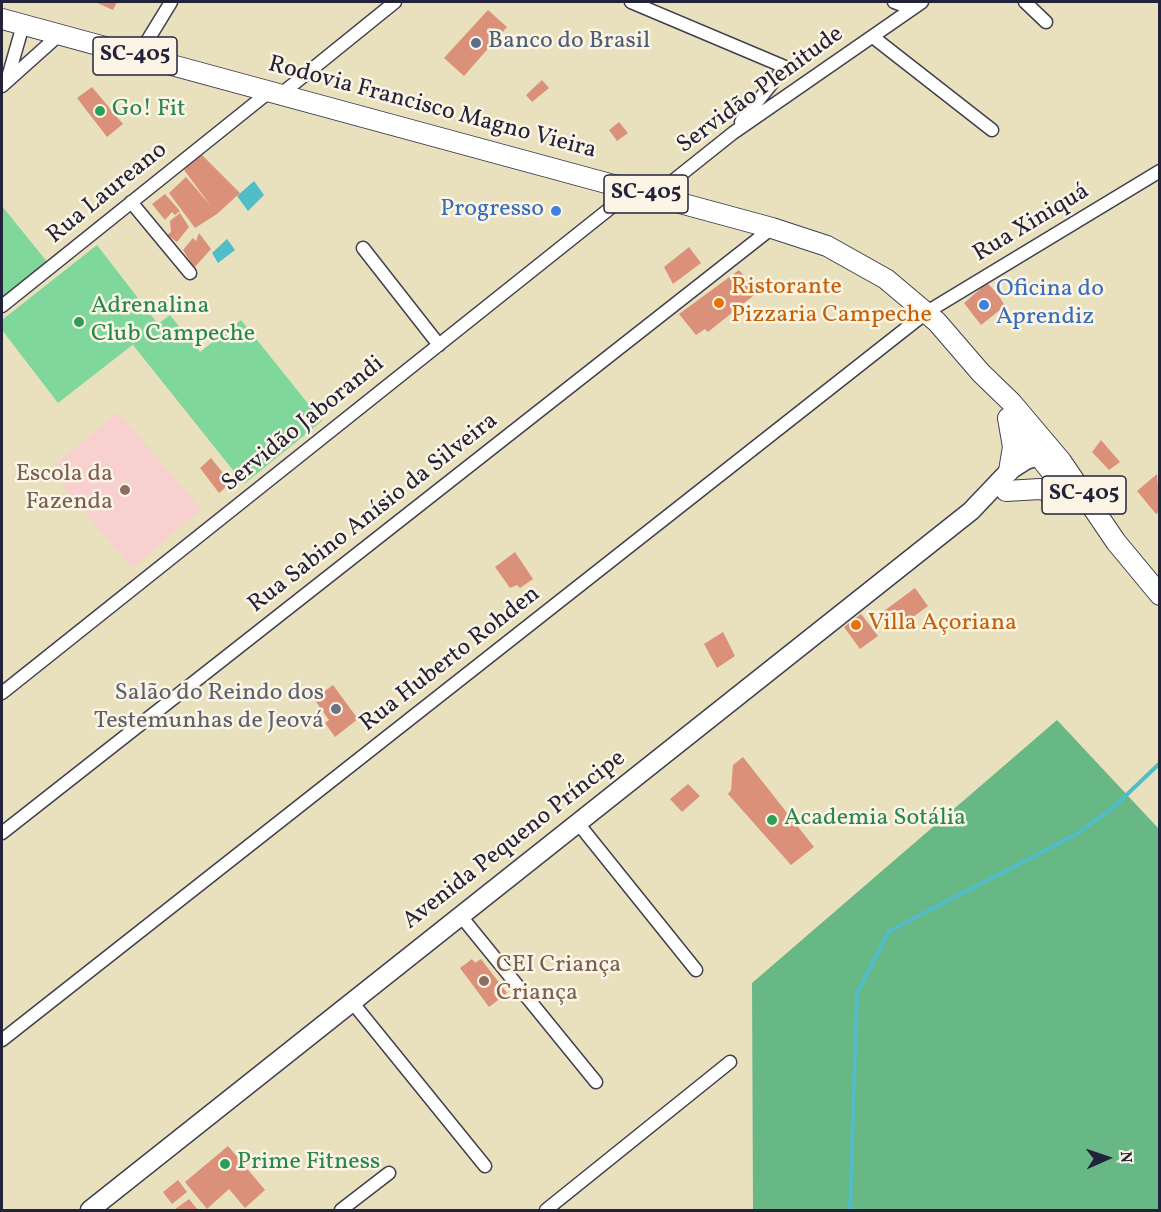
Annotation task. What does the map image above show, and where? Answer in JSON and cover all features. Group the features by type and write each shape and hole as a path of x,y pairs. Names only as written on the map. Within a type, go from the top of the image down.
{"main road":[{"name":"Rodovia Francisco Magno Vieira","path":"2,19 772,228 827,246 886,279 927,312 981,373 1012,403 1045,452 1071,497 1116,542"},
{"name":"Rodovia Francisco Magno Vieira","path":"981,373 1008,418 1045,452 1160,595"},
{"path":"1008,418 1012,447 1009,471"},
{"name":"Avenida Pequeno Príncipe","path":"90,1210 971,511 1009,471 1045,452"},
{"name":"Avenida Pequeno Príncipe","path":"971,511 1006,491 1033,468 1045,452"},
{"path":"1006,491 1040,489 1071,497"}],"street":[{"path":"138,56 171,2"},
{"name":"Rua Laureano","path":"2,306 131,202 395,2"},
{"path":"632,2 785,66 733,133"},
{"path":"894,2 912,9"},
{"name":"Servidão Plenitude","path":"654,196 733,133 922,2"},
{"path":"1025,2 1046,22"},
{"path":"4,84 23,25"},
{"path":"4,84 59,34"},
{"path":"873,37 992,130"},
{"name":"Rua Xiniquá","path":"927,312 1160,171"},
{"name":"Servidão Jaborandi","path":"2,693 633,190"},
{"path":"131,202 190,273"},
{"name":"Rua Sabino Anísio da Silveira","path":"2,833 772,228"},
{"path":"363,248 439,345"},
{"name":"Rua Huberto Rohden","path":"2,1040 927,312"},
{"path":"577,822 696,970"},
{"path":"460,915 596,1082"},
{"path":"352,1002 485,1166"},
{"path":"546,1210 730,1062"},
{"path":"341,1210 389,1173"}],"shaded area":[{"name":"Escola da Fazenda","path":"118,412 201,509 132,568 49,470"}],"green space":[{"path":"2,206 48,263 2,300"},
{"path":"97,245 158,324 170,315 200,352 241,320 322,421 244,484 133,345 135,343 58,403 2,330 2,320"},
{"path":"1057,720 1159,829 1159,1210 753,1210 752,983"}],"water":[{"path":"254,181 264,195 248,211 237,196"},
{"path":"227,239 235,250 218,263 212,253"}],"building":[{"path":"95,2 117,2 113,10"},
{"name":"Banco do Brasil","path":"488,10 507,27 464,76 444,58"},
{"path":"542,80 549,88 532,102 526,95"},
{"name":"Go! Fit","path":"92,87 123,124 107,137 77,98"},
{"path":"619,122 628,133 617,141 609,130"},
{"path":"200,153 240,193 217,214 195,228 169,193 186,177 211,206 184,170"},
{"path":"165,194 180,211 175,215 172,212 165,220 152,204"},
{"path":"180,213 189,227 177,242 167,235 171,232 170,221"},
{"path":"199,233 211,249 194,268 183,250 193,238 196,241"},
{"path":"689,247 701,263 673,284 664,267"},
{"name":"Ristorante Pizzaria Campeche","path":"739,270 758,292 708,332 705,329 696,335 679,314"},
{"name":"Oficina do Aprendiz","path":"987,283 1005,306 981,325 964,303"},
{"path":"1101,440 1120,462 1109,470 1092,452"},
{"path":"211,458 231,483 219,493 200,468"},
{"path":"1157,474 1160,511 1156,514 1137,491"},
{"path":"515,552 533,579 520,588 517,585 510,588 495,567"},
{"path":"915,588 928,606 897,629 884,611"},
{"path":"861,614 878,636 860,649 844,627"},
{"path":"723,632 735,656 717,668 704,644"},
{"name":"Salão do Reindo dos Testemunhas de Jeová","path":"333,685 358,719 335,737 325,723 329,720 314,699"},
{"name":"Academia Sotália","path":"743,757 814,847 791,865 728,794 731,790 733,765"},
{"path":"688,784 700,796 682,812 670,799"},
{"name":"CEI Criança Criança","path":"472,959 475,963 481,959 507,993 489,1007 460,968"},
{"name":"Prime Fitness","path":"228,1146 265,1190 245,1208 229,1189 207,1209 185,1182"},
{"path":"178,1180 187,1192 172,1204 163,1192"},
{"path":"189,1199 198,1210 174,1210"}],"waterway":[{"path":"850,1210 857,993 889,931 1077,834 1115,806 1160,763"}],"place":[{"name":"Banco do Brasil","path":"476,43"},
{"name":"Go! Fit","path":"100,111"},
{"name":"Progresso","path":"556,211"},
{"name":"Ristorante Pizzaria Campeche","path":"719,303"},
{"name":"Oficina do Aprendiz","path":"984,305"},
{"name":"Adrenalina Club Campeche","path":"79,322"},
{"name":"Escola da Fazenda","path":"125,490"},
{"name":"Villa Açoriana","path":"856,625"},
{"name":"Salão do Reindo dos Testemunhas de Jeová","path":"336,709"},
{"name":"Academia Sotália","path":"772,820"},
{"name":"CEI Criança Criança","path":"484,981"},
{"name":"Prime Fitness","path":"225,1164"}]}
